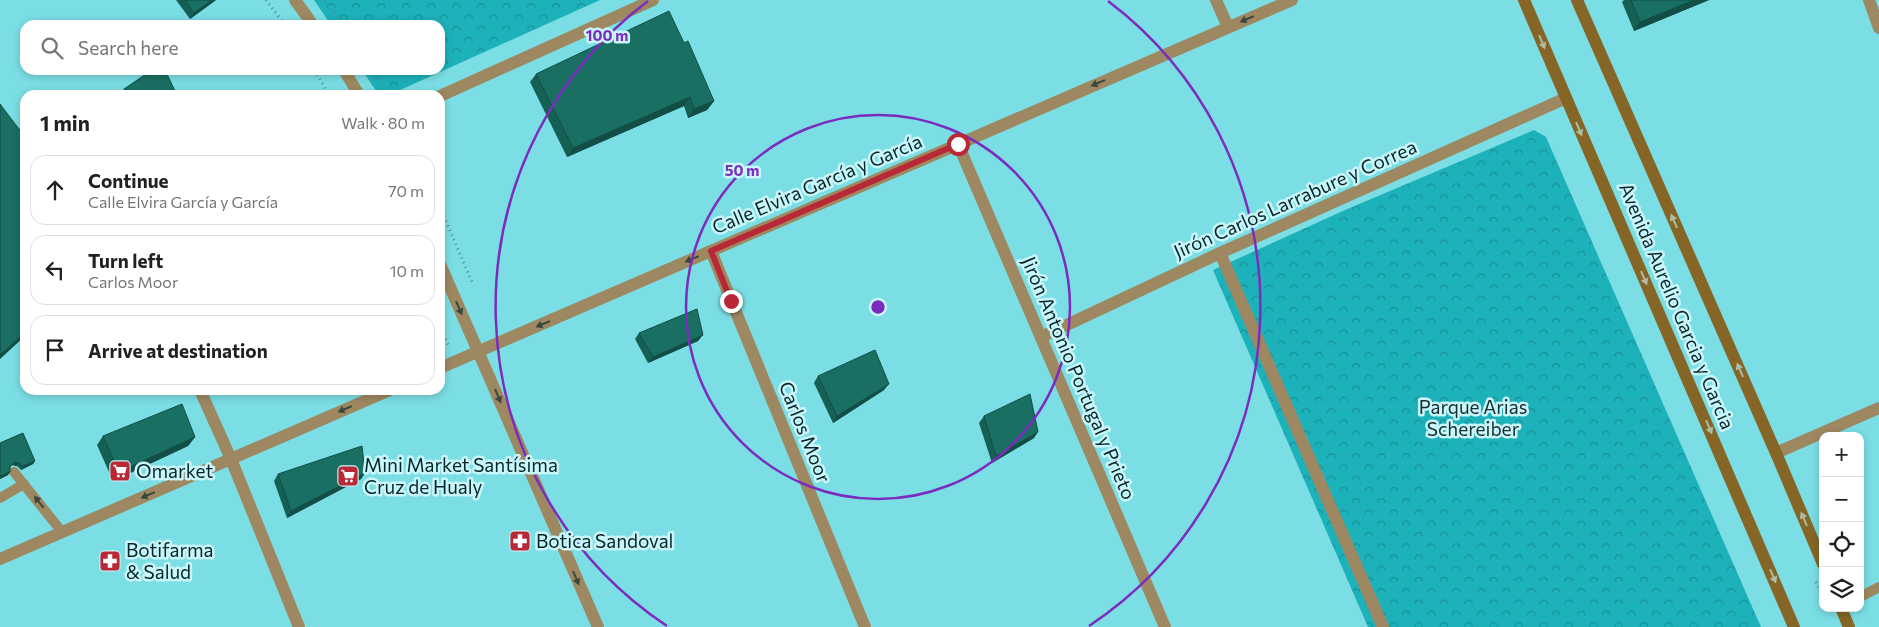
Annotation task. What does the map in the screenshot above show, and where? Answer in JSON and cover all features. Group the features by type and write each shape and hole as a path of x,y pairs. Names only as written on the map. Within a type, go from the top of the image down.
{"main road":[{"name":"Avenida Aurelio Garcia y Garcia","path":"1524,0 1794,627"},
{"name":"Avenida Aurelio Garcia y Garcia","path":"1577,0 1819,555"},
{"path":"1843,612 1849,627"}],"street":[{"path":"295,0 309,20"},
{"path":"445,94 653,0"},
{"path":"1216,0 1228,27"},
{"name":"Calle Elvira García y García","path":"445,366 1292,0"},
{"path":"1868,0 1879,28"},
{"path":"347,75 356,90"},
{"name":"Jirón Carlos Larrabure y Correa","path":"1041,338 1220,253 1566,98"},
{"name":"Jirón Antonio Portugal y Prieto","path":"958,144 1166,627"},
{"name":"Carlos Moor","path":"711,251 865,627"},
{"path":"1220,253 1383,627"},
{"path":"445,275 598,627"},
{"path":"202,395 231,459 299,627"},
{"path":"0,559 378,395"},
{"path":"1776,453 1879,408"}],"lane":[{"path":"14,472 62,532"},
{"path":"0,498 24,484"},
{"path":"1864,595 1879,587"}],"path":[{"path":"266,0 281,20"},
{"path":"325,0 339,20"},
{"path":"318,75 326,90"},
{"path":"375,75 384,90"},
{"path":"445,219 474,288"}],"green space":[{"path":"314,0 600,0 445,70 445,20 328,20"},
{"path":"365,75 433,75 400,90 376,90"},
{"name":"Parque Arias Schereiber","path":"1534,130 1546,137 1761,627 1368,627 1213,270 1345,210"}],"building":[{"path":"185,0 212,0 194,13"},
{"path":"1631,0 1694,0 1640,22"},
{"path":"669,11 684,43 688,41 714,101 694,109 690,97 573,148 536,74"},
{"path":"145,75 167,75 175,90 125,90"},
{"path":"0,104 20,130 20,337 0,355"},
{"path":"697,309 703,335 653,357 639,333"},
{"path":"875,350 889,384 837,416 818,376"},
{"path":"1030,394 1038,432 996,456 984,416"},
{"path":"182,404 195,437 119,472 103,436"},
{"path":"23,433 35,461 23,466 15,462 10,466 10,472 0,476 0,443"},
{"path":"362,446 365,473 291,511 278,474"}],"place":[{"name":"Omarket","path":"120,471"},
{"name":"Mini Market Santísima Cruz de Hualy","path":"348,476"},
{"name":"Botica Sandoval","path":"520,541"},
{"name":"Botifarma & Salud","path":"110,561"}],"route":[{"path":"731,301 711,251 958,144"}]}
